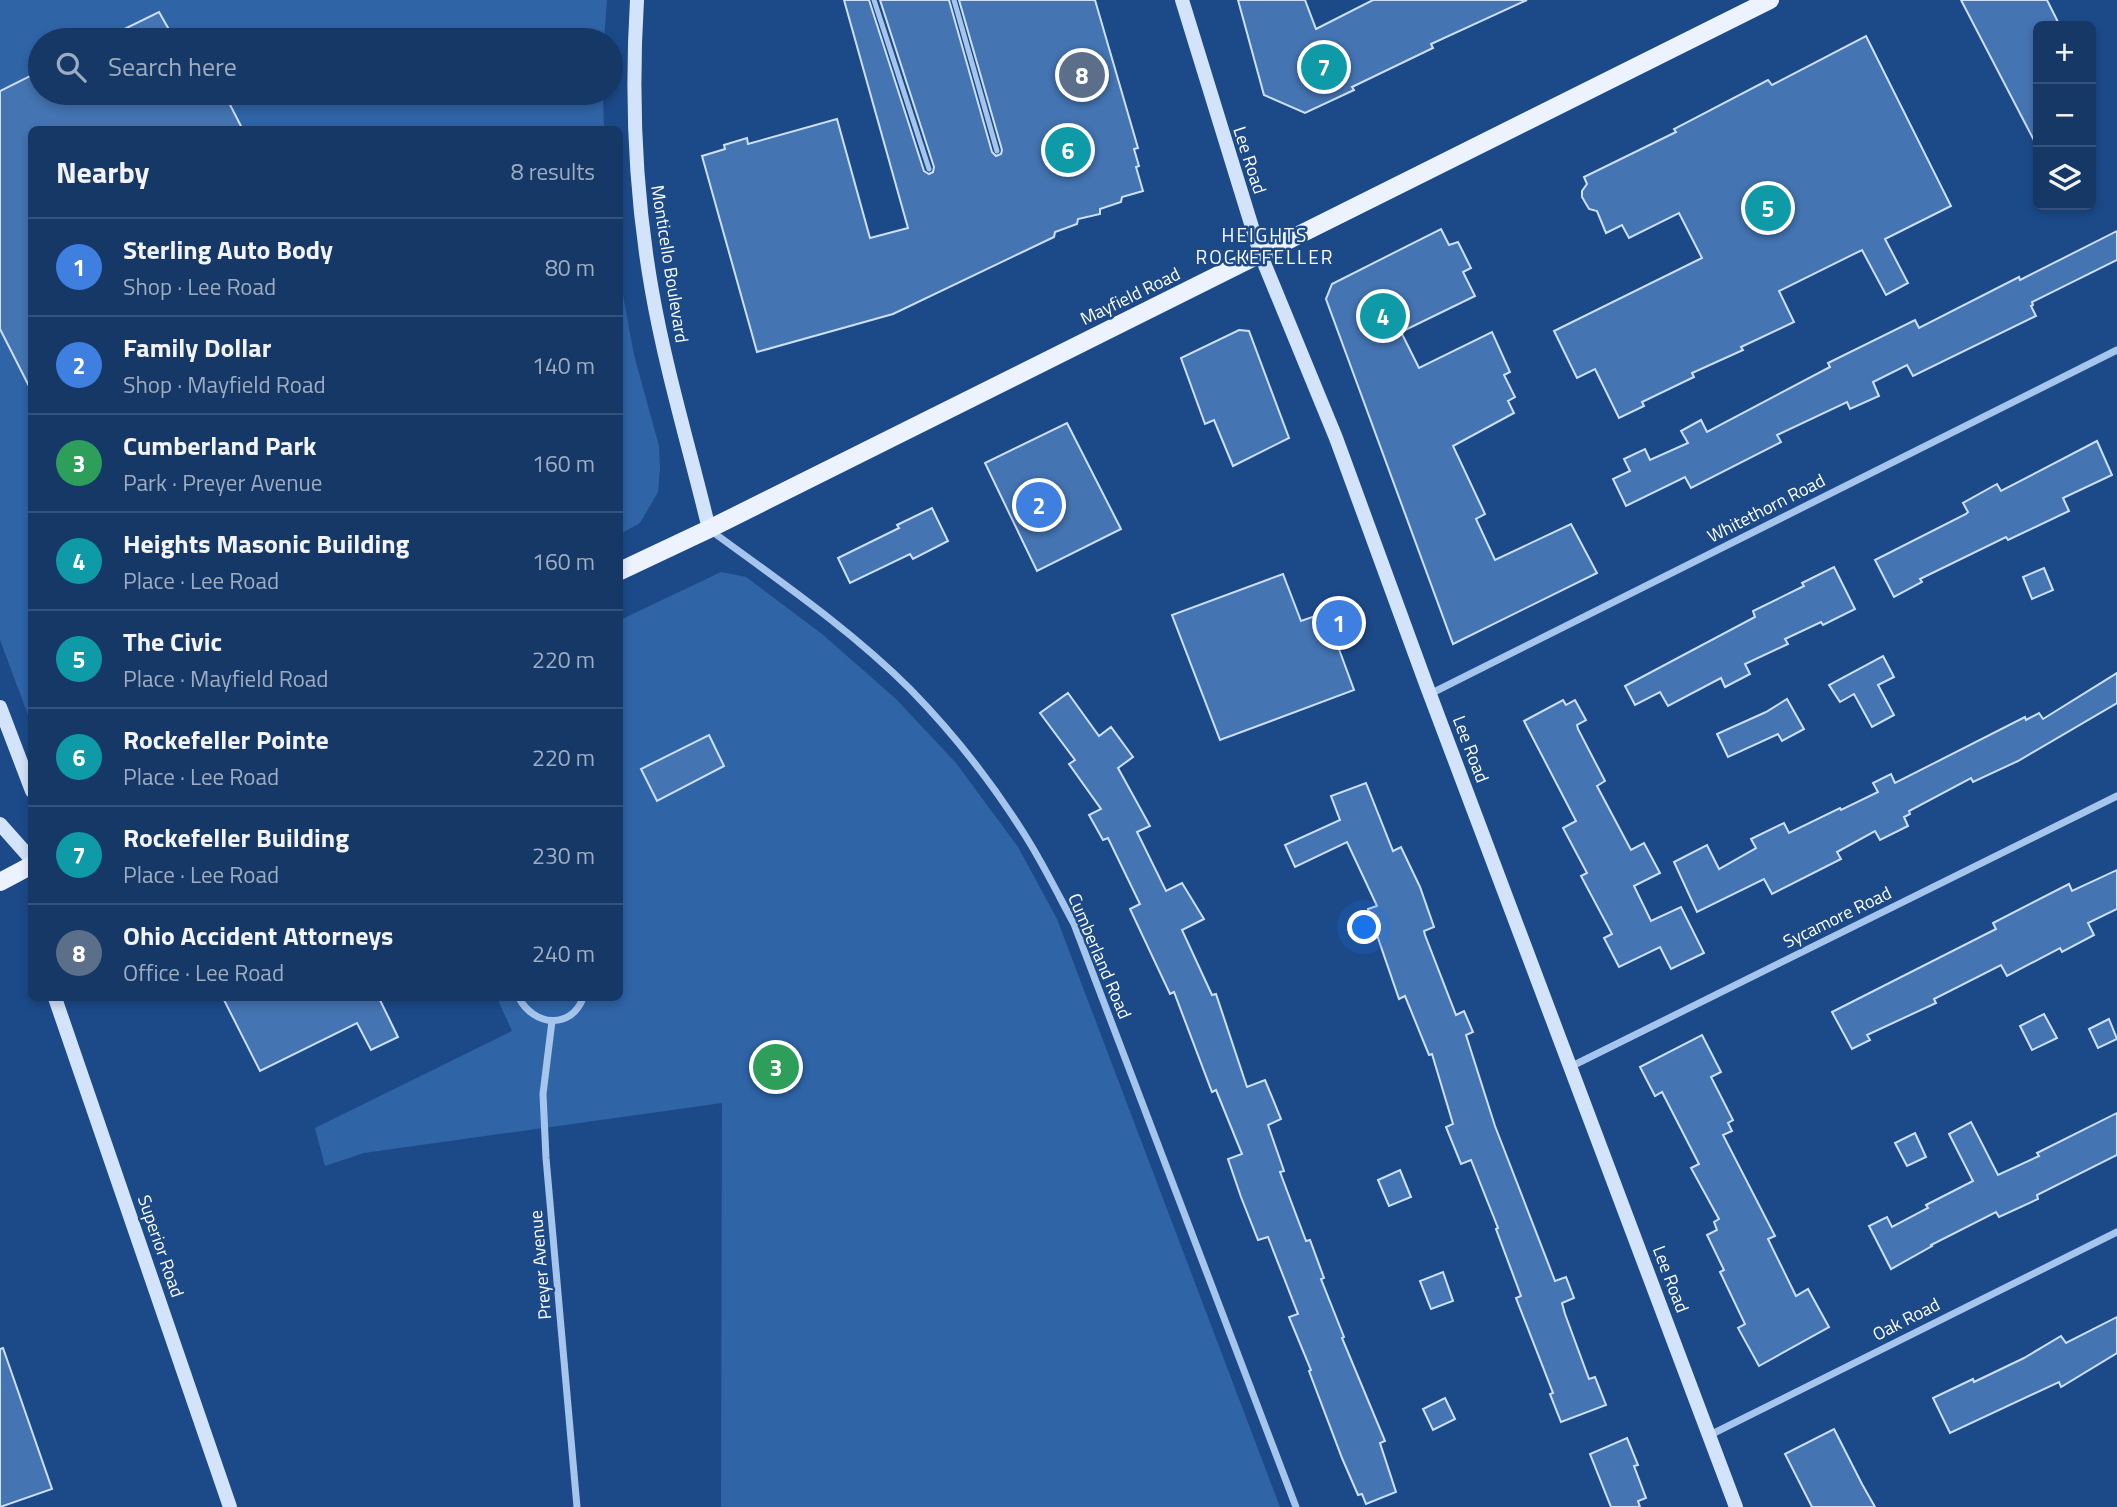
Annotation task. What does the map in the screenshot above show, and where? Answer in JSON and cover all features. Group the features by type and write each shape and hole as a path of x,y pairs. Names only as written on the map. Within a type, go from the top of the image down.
{"main road":[{"name":"Monticello Boulevard","path":"637,0 634,107 636,175 644,240 655,306 709,529"},
{"name":"Lee Road","path":"1182,0 1260,253 1336,438 1736,1507"},
{"name":"Mayfield Road","path":"623,571 1770,0"},
{"path":"0,707 28,780"},
{"path":"0,824 28,857"},
{"path":"0,882 28,864"},
{"name":"Superior Road","path":"56,1001 230,1507"}],"street":[{"name":"Whitethorn Road","path":"1430,694 2117,350"},
{"name":"Cumberland Road","path":"709,529 834,623 910,689 944,726 983,776 1030,844 1074,924 1296,1507"},
{"name":"Sycamore Road","path":"1570,1067 2117,796"},
{"path":"521,1001 531,1014 552,1021 573,1013 581,1001"},
{"name":"Preyer Avenue","path":"552,1021 542,1094 577,1507"},
{"name":"Oak Road","path":"1710,1435 2117,1232"}],"lane":[{"path":"874,0 929,169"},
{"path":"954,0 997,151"}],"shaded area":[{"path":"0,0 607,0 605,28 28,28 28,105 603,105 604,126 28,126 28,715 0,640"},
{"path":"623,295 634,355 659,446 658,492 640,523 623,532"},
{"path":"721,572 746,577 822,634 896,699 956,763 1018,847 1057,919 1280,1507 721,1507 722,1103 364,1153 325,1166 315,1128 512,1031 498,1001 623,1001 623,619"}],"building":[{"path":"844,0 869,0 924,171 929,174 934,167 880,0 949,0 992,152 996,156 1001,154 1002,150 959,0 1095,0 1138,148 1134,149 1139,166 1136,167 1143,191 1122,197 1121,202 1100,209 1100,214 1078,219 1077,224 1055,232 1054,237 893,314 757,352 702,156 747,138 748,144 837,119 870,238 908,228"},
{"path":"1238,0 1305,0 1316,29 1373,0 1527,0 1431,44 1433,48 1305,113 1264,95"},
{"path":"1961,0 2047,0 2058,21 2033,21 2033,138"},
{"path":"159,12 168,28 126,28"},
{"path":"1866,36 1951,206 1885,239 1908,283 1886,295 1862,250 1779,291 1794,322 1741,347 1743,350 1692,373 1694,377 1642,402 1644,406 1619,418 1595,369 1577,378 1554,331 1702,258 1679,213 1629,238 1622,225 1606,233 1597,211 1589,209 1582,197 1582,191 1587,184 1584,177 1676,132 1674,129 1768,80 1772,85"},
{"path":"28,77 28,105 230,105 241,126 28,126 28,384 0,329 0,91"},
{"path":"1441,229 1449,245 1458,242 1471,268 1463,272 1475,296 1401,332 1419,368 1492,332 1510,372 1504,375 1515,397 1508,401 1514,413 1453,446 1485,514 1476,519 1495,560 1571,524 1597,573 1453,644 1326,299 1332,284"},
{"path":"2117,231 2117,260 2032,302 2036,316 1913,376 1907,365 1873,382 1879,396 1850,409 1847,402 1777,435 1781,442 1691,488 1685,477 1626,506 1613,479 1630,471 1624,459 1645,449 1650,460 1688,443 1681,431 1701,420 1707,432 1830,367 1828,363 1915,320 1919,328"},
{"path":"1239,330 1249,331 1289,438 1233,466 1214,420 1205,424 1181,358"},
{"path":"1067,423 1121,529 1037,571 985,463"},
{"path":"2097,441 2112,475 2063,498 2069,511 2008,540 2006,537 1920,579 1922,582 1894,597 1875,560 1966,514 1968,512 1963,503 1997,484 2001,491"},
{"path":"932,508 948,541 913,559 910,554 850,583 838,558 899,528 897,525"},
{"path":"1834,567 1855,609 1823,625 1821,622 1785,639 1788,644 1745,664 1750,674 1725,687 1721,678 1668,706 1660,692 1635,705 1625,686 1755,617 1753,611 1804,586 1802,583"},
{"path":"2044,568 2053,590 2032,599 2023,577"},
{"path":"1283,574 1301,621 1341,607 1353,636 1336,641 1354,690 1220,740 1172,615"},
{"path":"1883,656 1894,677 1878,685 1894,715 1872,727 1854,694 1840,702 1829,685"},
{"path":"2117,673 2117,703 2018,761 1973,782 1971,778 1909,811 1910,814 1904,817 1908,826 1880,840 1875,831 1837,852 1841,859 1772,894 1764,879 1697,912 1674,862 1707,845 1719,869 1756,848 1751,839 1784,823 1789,833 1878,792 1873,783 1891,774 1895,783 2025,717 2026,720 2039,713 2043,719"},
{"path":"1068,693 1099,736 1111,727 1133,757 1118,768 1150,826 1137,832 1166,891 1182,883 1204,919 1182,930 1212,995 1216,994 1247,1087 1265,1080 1281,1119 1268,1125 1284,1171 1280,1172 1306,1241 1310,1240 1324,1278 1321,1279 1344,1337 1342,1338 1385,1441 1380,1443 1396,1492 1366,1504 1362,1494 1358,1495 1342,1458 1289,1317 1298,1314 1268,1237 1258,1240 1241,1197 1228,1159 1242,1154 1216,1090 1212,1092 1174,992 1170,994 1130,909 1140,904 1108,838 1103,840 1089,815 1101,809 1069,764 1075,760 1040,713"},
{"path":"1787,699 1804,729 1782,741 1778,734 1728,757 1717,734 1766,712"},
{"path":"1563,700 1566,705 1575,700 1586,720 1577,725 1605,781 1597,786 1631,850 1644,843 1660,873 1634,886 1651,921 1681,907 1704,953 1671,969 1660,947 1619,967 1604,938 1612,934 1581,876 1587,873 1563,828 1576,821 1524,721"},
{"path":"709,735 724,766 657,801 641,769"},
{"path":"1366,783 1393,851 1401,847 1420,887 1434,927 1424,931 1425,935 1456,1015 1464,1011 1473,1032 1466,1035 1495,1126 1555,1281 1566,1277 1574,1298 1562,1303 1565,1314 1589,1379 1595,1377 1606,1405 1561,1422 1550,1394 1553,1393 1516,1298 1521,1296 1496,1229 1498,1228 1471,1160 1461,1164 1446,1127 1453,1124 1432,1054 1429,1055 1405,996 1399,999 1368,909 1377,906 1347,842 1295,867 1285,845 1340,820 1331,796"},
{"path":"2117,870 2117,909 2088,923 2094,935 2062,952 2060,948 2007,976 2001,965 1934,999 1936,1003 1867,1035 1870,1040 1852,1049 1832,1012 1996,929 1993,923 2069,884 2072,891"},
{"path":"225,1001 380,1001 398,1037 371,1050 357,1023 260,1071"},
{"path":"2044,1014 2057,1038 2032,1050 2020,1026"},
{"path":"2109,1019 2117,1039 2098,1048 2089,1029"},
{"path":"1702,1035 1721,1072 1711,1077 1733,1120 1728,1123 1732,1131 1723,1135 1775,1236 1768,1239 1796,1296 1808,1289 1829,1327 1759,1366 1738,1328 1745,1324 1720,1272 1724,1270 1707,1235 1717,1230 1714,1222 1719,1219 1691,1168 1699,1164 1662,1092 1655,1096 1640,1067"},
{"path":"2117,1113 2117,1155 2037,1195 2038,1199 1999,1217 1996,1212 1891,1269 1869,1226 1887,1217 1892,1227 1928,1208 1926,1205 1973,1181 1949,1134 1971,1122 1998,1175"},
{"path":"1915,1133 1926,1157 1907,1166 1895,1143"},
{"path":"1400,1170 1411,1197 1389,1206 1378,1180"},
{"path":"1443,1272 1453,1301 1431,1309 1420,1281"},
{"path":"2117,1317 2117,1353 2061,1387 2059,1382 1950,1433 1933,1398 2024,1358 2061,1336 2066,1343"},
{"path":"3,1348 52,1489 0,1507 0,1349"},
{"path":"1445,1398 1455,1419 1433,1430 1423,1409"},
{"path":"1834,1429 1875,1507 1812,1507 1785,1454"},
{"path":"1627,1438 1638,1465 1634,1466 1646,1498 1638,1501 1640,1507 1611,1507 1590,1454"}],"place":[{"name":"Rockefeller Building","path":"1324,67"},
{"name":"Ohio Accident Attorneys","path":"1082,75"},
{"name":"Rockefeller Pointe","path":"1068,150"},
{"name":"The Civic","path":"1768,208"},
{"name":"Heights Masonic Building","path":"1383,316"},
{"name":"Family Dollar","path":"1039,505"},
{"name":"Sterling Auto Body","path":"1339,623"},
{"name":"Cumberland Park","path":"776,1067"}],"district":[{"name":"HEIGHTS ROCKEFELLER","path":"1265,245"}]}
